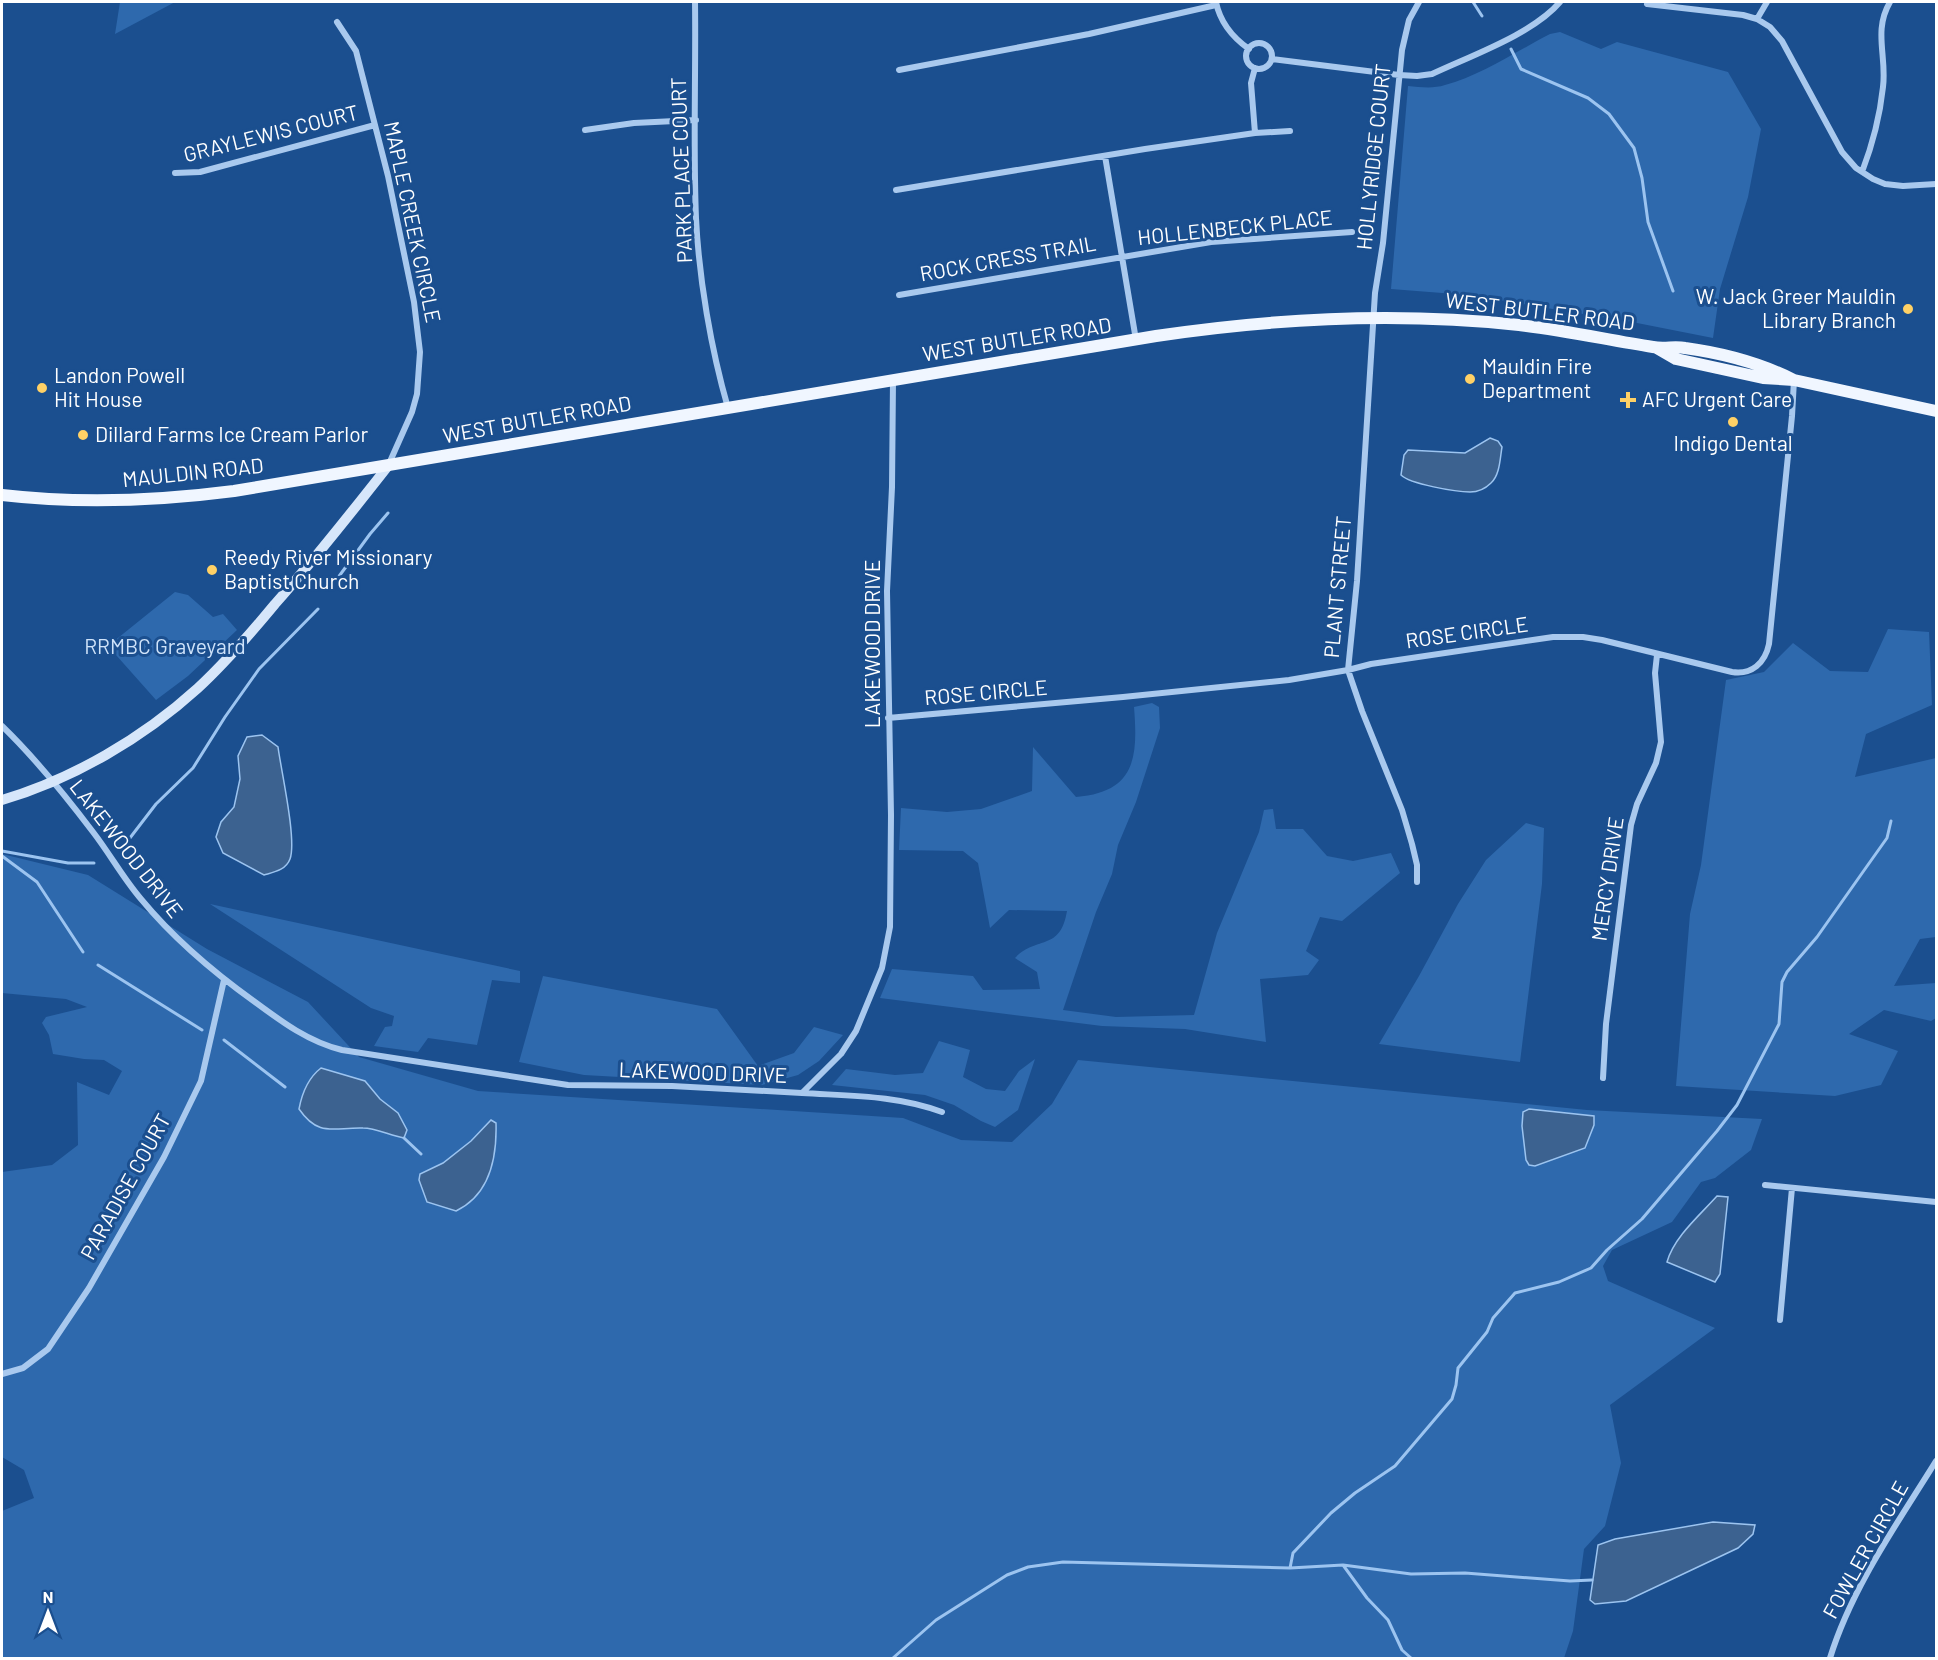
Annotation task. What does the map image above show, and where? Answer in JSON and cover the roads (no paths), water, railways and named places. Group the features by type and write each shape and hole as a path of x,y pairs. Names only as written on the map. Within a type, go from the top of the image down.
{"main road":[{"name":"WEST BUTLER ROAD","path":"388,466 1136,340 1266,322 1325,318 1424,318 1508,324 1563,331 1656,348 1684,348 1768,367 1794,380 1936,411"},
{"name":"MAULDIN ROAD","path":"2,495 60,500 156,499 223,492 388,466"},
{"path":"2,800 90,764 123,745 167,714 199,687 233,653 301,575 388,466"}],"street":[{"name":"PARK PLACE COURT","path":"695,2 696,217 699,262 715,357 728,408"},
{"name":"HOLLYRIDGE COURT","path":"1373,318 1399,75 1406,31 1419,2"},
{"path":"1272,59 1399,75 1432,74 1533,25 1560,2"},
{"path":"1757,19 1767,2"},
{"path":"1862,172 1868,158 1883,86 1881,21 1890,2"},
{"path":"899,70 1089,34 1216,3 1220,18 1237,40 1249,49"},
{"path":"1648,3 1757,19 1770,27 1777,34 1842,152 1862,172 1873,179 1891,185 1936,184"},
{"name":"MAPLE CREEK CIRCLE","path":"336,22 356,51 375,125 409,268 420,352 419,380 412,412 388,466"},
{"path":"1254,44 1263,44 1270,48 1272,59 1267,66 1255,68 1246,59 1249,49 1254,44"},
{"path":"1255,68 1251,82 1255,133"},
{"path":"585,130 634,123 696,120"},
{"name":"GRAYLEWIS COURT","path":"175,173 200,172 375,125"},
{"path":"896,190 1255,133 1290,131"},
{"path":"1105,156 1136,340"},
{"name":"HOLLENBECK PLACE","path":"1122,256 1211,242 1352,232"},
{"name":"ROCK CRESS TRAIL","path":"899,295 1122,256"},
{"name":"PLANT STREET","path":"1373,318 1357,580 1348,670 1402,810 1417,865 1417,882"},
{"name":"LAKEWOOD DRIVE","path":"2,726 28,753 93,831 140,897 173,935 224,980 302,1035 321,1044 342,1050 568,1085 672,1086 802,1094 841,1054 856,1031 875,990 887,952 891,903 887,591 892,488 893,380"},
{"name":"ROSE CIRCLE","path":"888,718 1288,680 1381,662 1553,637 1593,639 1737,673 1755,668 1768,651 1794,380"},
{"name":"MERCY DRIVE","path":"1603,1078 1606,1024 1631,825 1637,804 1656,763 1661,742 1654,673 1657,654"},
{"name":"PARADISE COURT","path":"2,1374 23,1368 48,1349 89,1288 164,1157 201,1081 224,980"},
{"path":"802,1094 899,1100 942,1112"},
{"path":"1765,1185 1936,1202"},
{"path":"1780,1320 1792,1188"},
{"name":"FOWLER CIRCLE","path":"1830,1659 1851,1603 1906,1507 1936,1461"}],"waterway":[{"path":"1473,2 1482,16"},
{"path":"1511,49 1521,69 1588,98 1609,114 1634,148 1642,178 1648,222 1673,291"},
{"path":"337,579 388,513"},
{"path":"123,847 156,804 193,768 259,669 318,609"},
{"path":"1290,1568 1293,1553 1331,1513 1355,1493 1395,1466 1452,1399 1458,1368 1487,1332 1493,1318 1515,1293 1559,1282 1591,1268 1607,1250 1642,1219 1717,1131 1737,1105 1779,1024 1782,982 1787,972 1817,937 1887,838 1891,821"},
{"path":"2,851 68,863 94,863"},
{"path":"2,856 37,882 83,952"},
{"path":"98,965 202,1030"},
{"path":"224,1040 285,1087"},
{"path":"404,1138 421,1154"},
{"path":"893,1658 936,1620 1007,1575 1028,1567 1063,1562 1290,1568 1343,1565 1411,1574 1465,1573 1570,1581 1592,1580"},
{"path":"1343,1565 1367,1598 1388,1620 1402,1650 1411,1658"}],"place":[{"name":"W. Jack Greer Mauldin Library Branch","path":"1908,309"},
{"name":"Mauldin Fire Department","path":"1470,379"},
{"name":"Landon Powell Hit House","path":"42,388"},
{"name":"AFC Urgent Care","path":"1628,400"},
{"name":"Indigo Dental","path":"1733,422"},
{"name":"Dillard Farms Ice Cream Parlor","path":"83,435"},
{"name":"Reedy River Missionary Baptist Church","path":"212,570"}],"park label":[{"name":"RRMBC Graveyard","path":"165,647"}]}
